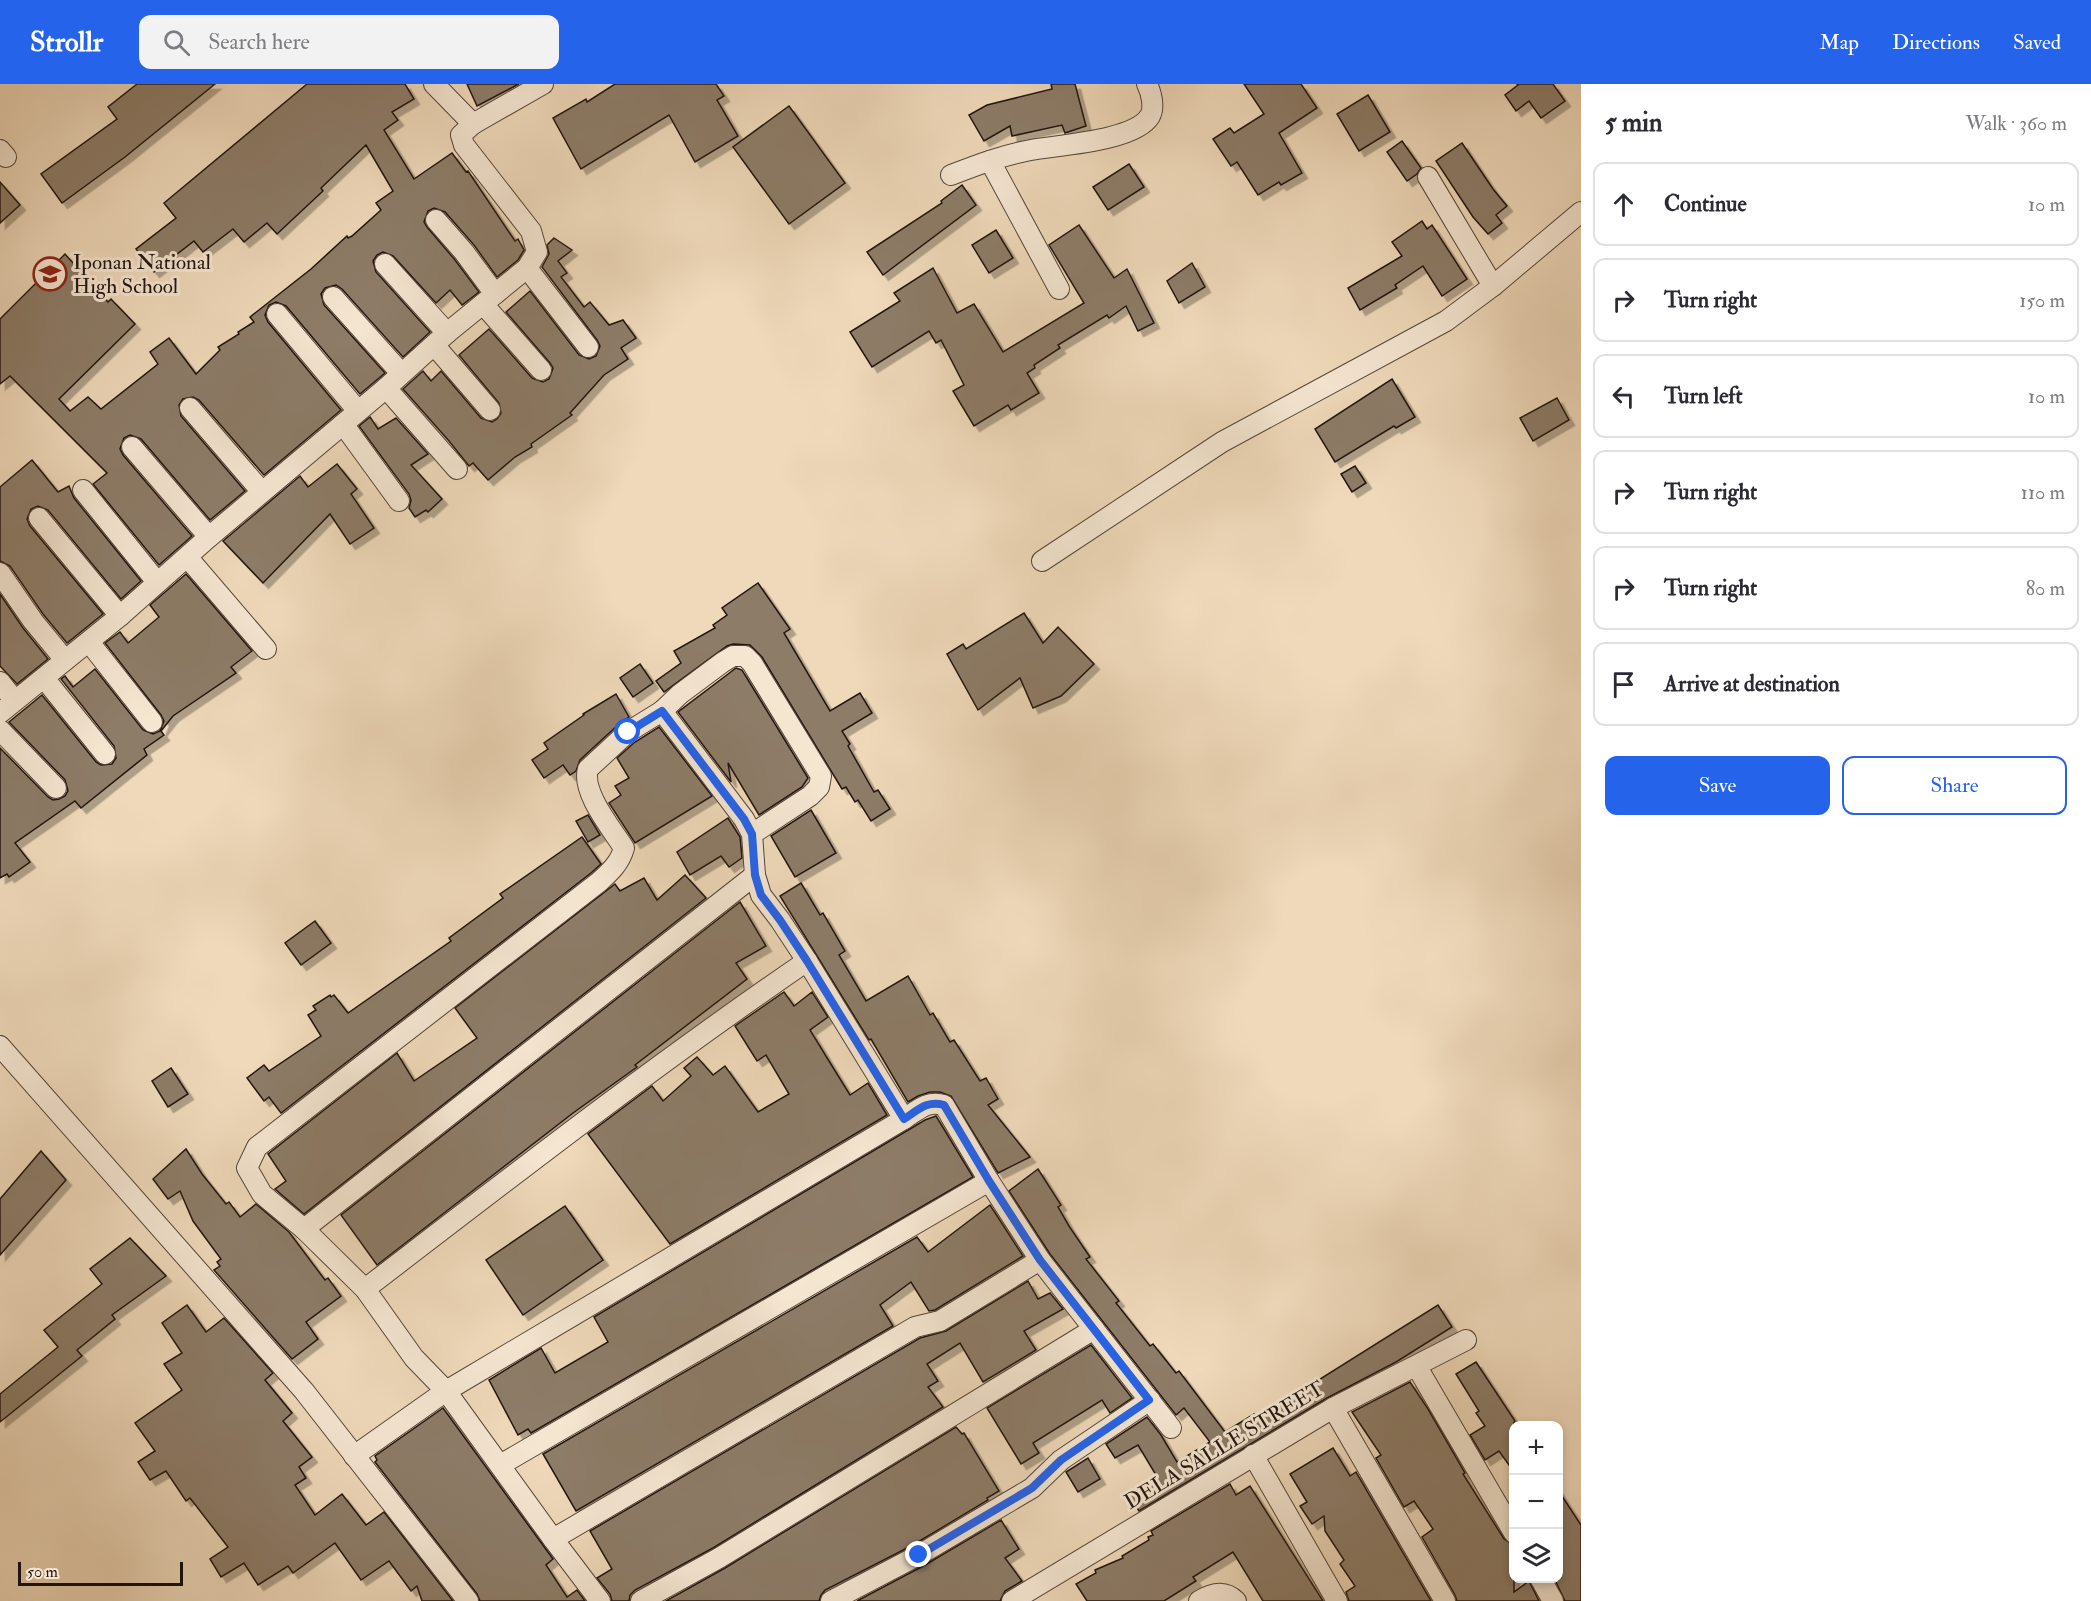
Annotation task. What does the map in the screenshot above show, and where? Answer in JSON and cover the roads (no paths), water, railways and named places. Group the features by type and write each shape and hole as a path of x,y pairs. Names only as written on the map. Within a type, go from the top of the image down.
{"street":[{"path":"434,84 473,124"},
{"path":"0,682 7,707 120,616 209,537 386,388 401,372 527,268 537,252 531,231 472,158 461,140 461,135 473,124 543,84"},
{"path":"951,175 1030,150 1095,141 1137,127 1150,116 1151,99 1147,84"},
{"path":"990,161 1059,289"},
{"path":"1428,177 1493,286"},
{"path":"1042,561 1222,442 1446,321 1493,286 1581,212"},
{"path":"436,220 464,252 489,299 540,370"},
{"path":"385,264 490,410"},
{"path":"527,268 588,347"},
{"path":"333,297 401,372"},
{"path":"277,314 358,411"},
{"path":"386,388 457,469"},
{"path":"190,408 262,492"},
{"path":"343,424 399,501"},
{"path":"132,447 209,537"},
{"path":"83,489 158,582"},
{"path":"39,518 120,616"},
{"path":"188,558 266,649"},
{"path":"0,573 33,621 65,660"},
{"path":"89,642 152,722"},
{"path":"600,1601 446,1391 414,1358 365,1289 304,1229 262,1194 247,1168 257,1147 599,882 612,869 621,859 624,848 589,790 586,777 588,769 628,732 662,711 680,694 733,656 745,656 752,663 821,776 819,787 810,796 752,834"},
{"path":"44,678 105,754"},
{"path":"662,711 734,805 752,834 755,875 761,895 807,961 904,1119"},
{"path":"0,730 56,788"},
{"path":"304,1229 755,875"},
{"path":"365,1289 717,1022 807,961"},
{"path":"0,1046 304,1391 468,1601"},
{"path":"354,1456 446,1391 925,1105 935,1102 944,1105 1040,1260 1171,1428"},
{"path":"500,1465 989,1181"},
{"path":"553,1539 915,1327 940,1321 1040,1260"},
{"path":"640,1601 719,1558 1094,1329"},
{"name":"DELA SALLE STREET","path":"1012,1601 1333,1408 1466,1340"},
{"path":"1416,1367 1512,1529"},
{"path":"831,1601 919,1555 1032,1488 1061,1460 1149,1400"},
{"path":"1333,1408 1444,1601"},
{"path":"1253,1455 1337,1601"},
{"path":"1543,1583 1553,1601"},
{"path":"1199,1601 1220,1593 1231,1596 1236,1601"}],"place":[{"name":"Iponan National High School","path":"50,274"}]}
